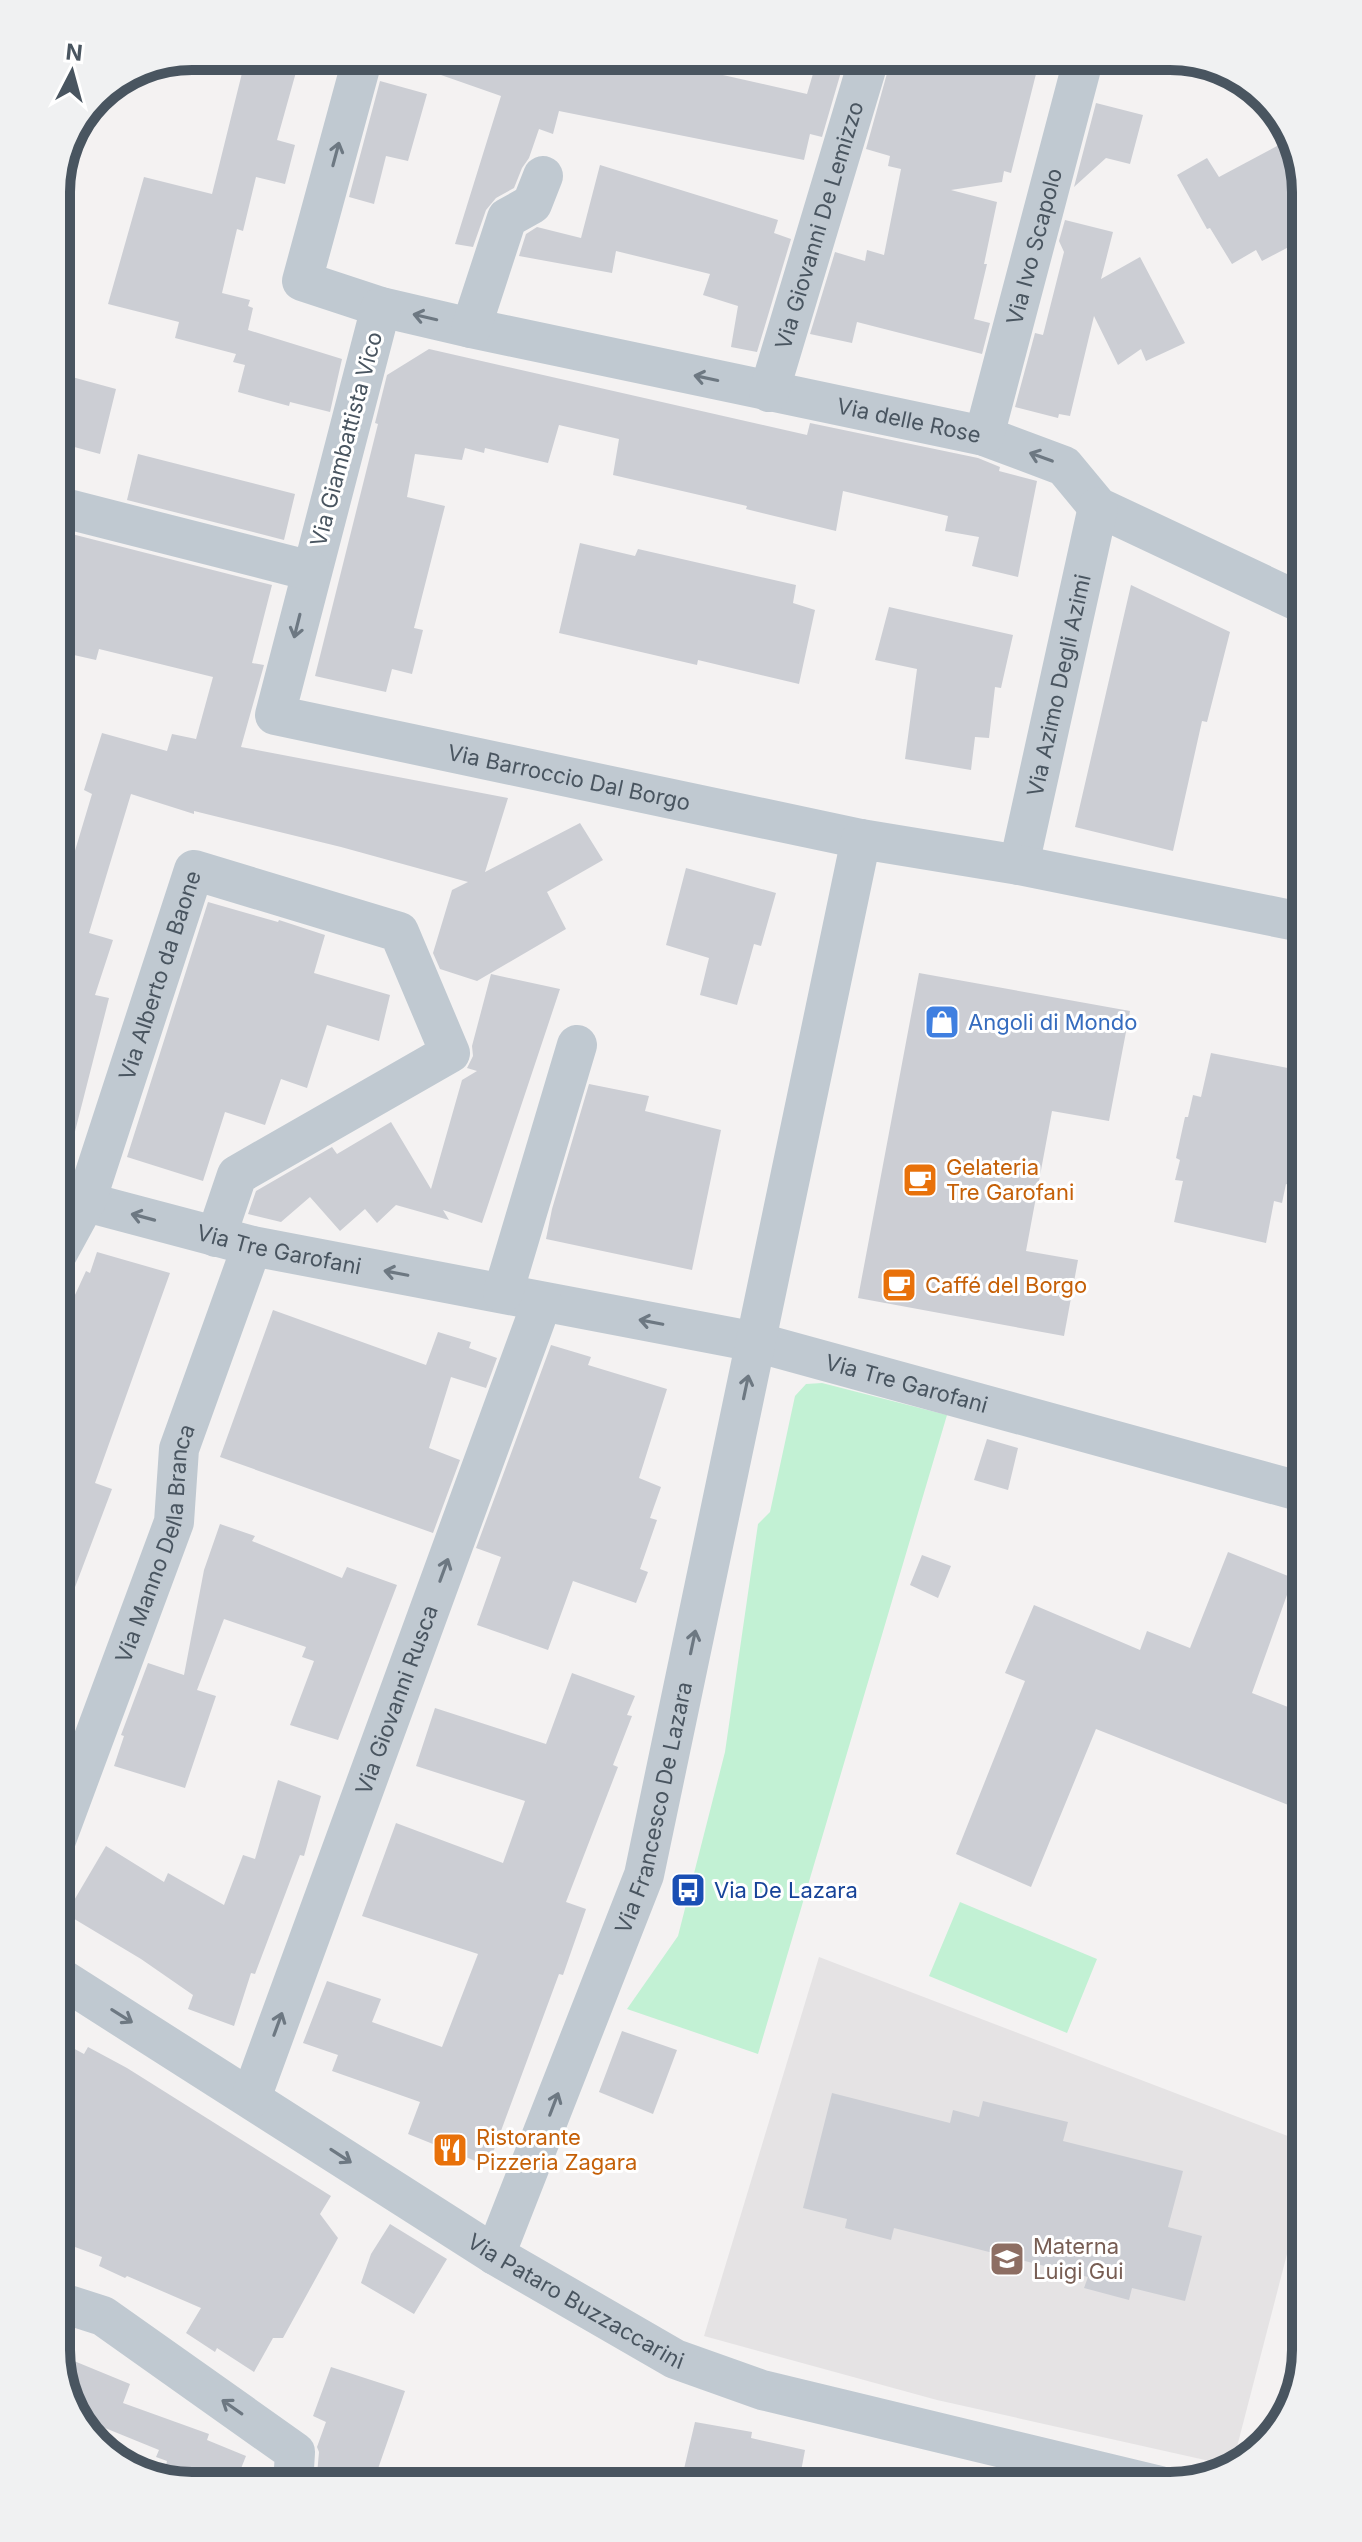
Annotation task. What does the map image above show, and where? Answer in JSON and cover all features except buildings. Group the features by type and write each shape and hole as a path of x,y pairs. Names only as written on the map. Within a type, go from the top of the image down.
{"street":[{"name":"Via delle Rose","path":"359,70 302,281 381,307 471,328 984,436 1064,466 1098,507 1292,588"},
{"name":"Via Giovanni De Lemizzo","path":"769,392 866,70"},
{"name":"Via Ivo Scapolo","path":"984,436 1081,70"},
{"path":"471,328 507,218 532,204 543,176"},
{"name":"Via Giambattista Vico","path":"275,715 381,307"},
{"name":"Via Azimo Degli Azimi","path":"1019,865 1098,507"},
{"name":"Via Giambattista Vico","path":"70,510 311,571"},
{"name":"Via Barroccio Dal Borgo","path":"275,715 861,839 1019,865 1292,920"},
{"path":"756,1342 861,839"},
{"name":"Via Alberto da Baone","path":"71,1198 194,870 399,932 450,1053 237,1175 234,1242"},
{"path":"503,1293 577,1045"},
{"name":"Via Tre Garofani","path":"71,1198 234,1242 756,1342 1292,1489"},
{"name":"Via Manno Della Branca","path":"70,1802 174,1522 179,1449 234,1242"},
{"name":"Via Giovanni Rusca","path":"251,2098 542,1302"},
{"name":"Via Francesco De Lazara","path":"495,2255 644,1875 756,1342"},
{"name":"Via Pataro Buzzaccarini","path":"70,1984 495,2255 675,2359 762,2390 1040,2472"},
{"path":"70,2305 103,2316 294,2469"}],"shaded area":[{"name":"Materna Luigi Gui","path":"819,1957 1292,2138 1292,2235 1235,2453 1217,2463 937,2400 704,2336"}],"green space":[{"path":"822,1383 947,1415 758,2054 627,2009 678,1936 725,1752 758,1524 770,1512 795,1396 806,1384"},
{"path":"960,1902 1097,1959 1067,2033 929,1976"}],"place":[{"name":"Angoli di Mondo","path":"942,1022"},
{"name":"Gelateria Tre Garofani","path":"920,1180"},
{"name":"Caffé del Borgo","path":"899,1285"},
{"name":"Via De Lazara","path":"688,1890"},
{"name":"Ristorante Pizzeria Zagara","path":"450,2150"},
{"name":"Materna Luigi Gui","path":"1007,2259"}]}
